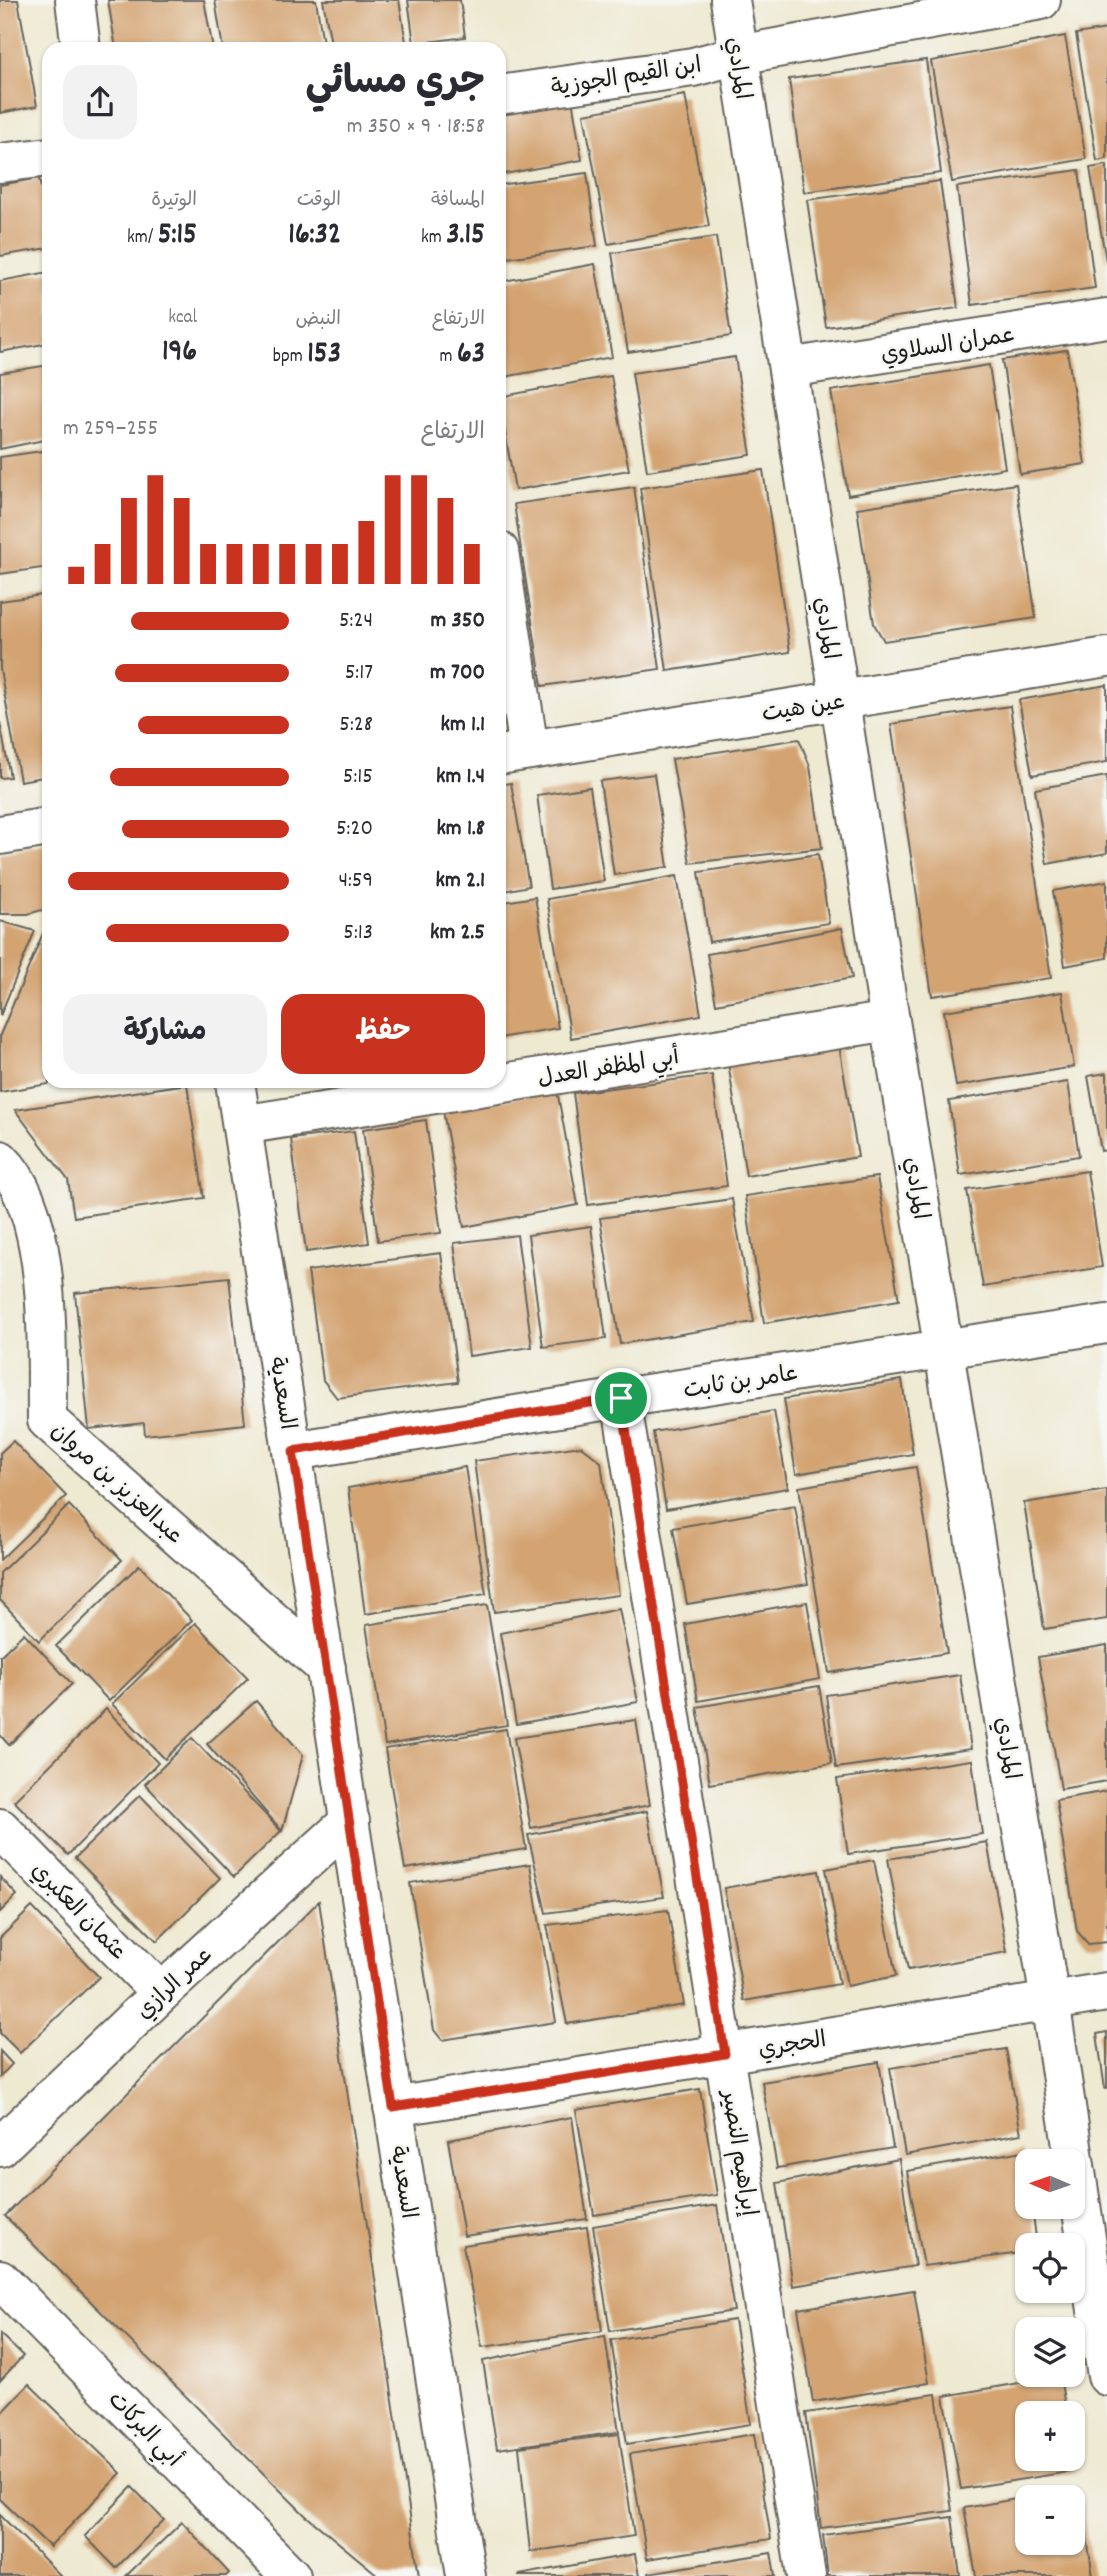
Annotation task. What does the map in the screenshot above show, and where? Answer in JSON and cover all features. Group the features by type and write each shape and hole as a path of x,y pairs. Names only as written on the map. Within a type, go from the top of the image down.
{"street":[{"path":"75,0 80,42"},
{"name":"المرادي","path":"730,0 890,1020 1103,2322 1107,2376"},
{"name":"ابن القيم الجوزية","path":"506,94 693,67 738,55 1041,0"},
{"path":"0,163 42,158"},
{"name":"عمران السلاوي","path":"788,369 1107,318"},
{"path":"506,645 514,752"},
{"name":"عين هيت","path":"514,752 1107,657"},
{"path":"0,835 42,828"},
{"name":"أبي المظفر العدل","path":"506,1082 890,1020"},
{"name":"السعدية","path":"236,1088 466,2576"},
{"name":"أبي المظفر العدل","path":"242,1125 470,1088"},
{"name":"عبدالعزيز بن مروان","path":"0,1160 14,1174 36,1230 44,1294 47,1420 326,1668"},
{"name":"عامر بن ثابت","path":"293,1451 1107,1324"},
{"name":"إبراهيم النصير","path":"621,1398 806,2576"},
{"name":"عمر الرازي","path":"0,2147 160,1993 350,1821"},
{"name":"عثمان العكبري","path":"0,1828 160,1993"},
{"name":"الحجري","path":"393,2107 1107,1992"},
{"name":"أبي البركات","path":"0,2279 291,2576"}],"building":[{"path":"0,0 18,0 37,106 0,113"},
{"path":"108,0 204,0 212,42 115,42"},
{"path":"215,0 316,0 323,42 222,42"},
{"path":"323,0 399,0 406,42 331,42"},
{"path":"408,0 460,0 465,37 414,42"},
{"path":"1107,29 1107,159 1097,161 1076,34"},
{"path":"1065,36 1086,159 952,182 931,61"},
{"path":"926,60 941,173 804,192 789,79"},
{"path":"685,95 709,226 608,244 584,114"},
{"path":"572,99 582,160 506,174 506,109"},
{"path":"1107,165 1107,261 1106,261 1090,168"},
{"path":"1079,170 1095,288 972,305 957,187"},
{"path":"587,173 597,246 506,258 506,184"},
{"path":"39,178 42,194 42,249 0,256 0,185"},
{"path":"940,181 958,308 826,327 807,200"},
{"path":"716,237 731,336 628,352 612,253"},
{"path":"595,264 612,357 506,377 506,281"},
{"path":"42,273 42,344 0,352 0,281"},
{"path":"1067,350 1085,464 1020,474 1002,360"},
{"path":"735,357 751,455 647,471 632,373"},
{"path":"989,365 1005,468 848,495 831,391"},
{"path":"42,366 42,440 0,449 0,373"},
{"path":"611,376 629,470 515,490 506,438 506,396"},
{"path":"42,451 42,568 0,574 0,457"},
{"path":"763,470 790,652 667,671 640,488"},
{"path":"1016,484 1036,618 884,641 874,624 857,508"},
{"path":"634,487 660,669 542,686 514,504"},
{"path":"42,595 42,777 20,781 0,669 0,601"},
{"path":"1107,685 1107,762 1032,775 1019,700"},
{"path":"1010,706 1051,978 932,996 891,724"},
{"path":"0,722 10,777 0,778"},
{"path":"799,739 810,766 822,848 690,863 672,759"},
{"path":"654,774 668,867 614,875 600,781"},
{"path":"1107,776 1107,853 1047,864 1035,789"},
{"path":"511,783 529,886 506,891 506,784"},
{"path":"590,787 604,881 550,889 537,795"},
{"path":"42,845 42,910 28,914 0,914 0,853"},
{"path":"818,854 829,923 709,942 699,872"},
{"path":"677,876 701,1015 571,1038 547,899"},
{"path":"1107,881 1107,958 1065,966 1053,891"},
{"path":"535,897 558,1028 506,1037 506,902"},
{"path":"0,921 35,931 0,1016"},
{"path":"842,928 852,978 716,1004 707,954"},
{"path":"42,936 42,1085 0,1092 0,1035"},
{"path":"1062,992 1074,1067 956,1086 944,1011"},
{"path":"839,1045 858,1157 746,1176 728,1063"},
{"path":"1107,1073 1107,1150 1101,1151 1088,1076"},
{"path":"712,1075 727,1186 588,1205 573,1093"},
{"path":"1068,1082 1079,1156 960,1175 949,1101"},
{"path":"161,1088 188,1088 204,1198 74,1217 68,1180 15,1110"},
{"path":"557,1090 578,1205 464,1227 443,1111"},
{"path":"426,1120 441,1233 378,1241 363,1129"},
{"path":"354,1131 369,1243 306,1252 291,1139"},
{"path":"1087,1171 1102,1267 983,1287 967,1190"},
{"path":"877,1177 899,1300 764,1323 745,1196"},
{"path":"732,1199 754,1322 620,1344 600,1218"},
{"path":"591,1226 606,1339 543,1347 528,1235"},
{"path":"517,1235 532,1347 469,1356 454,1243"},
{"path":"441,1253 458,1382 337,1398 323,1380 308,1271"},
{"path":"229,1277 245,1424 145,1435 144,1423 89,1429 75,1293"},
{"path":"902,1380 913,1454 796,1474 784,1399"},
{"path":"774,1411 788,1488 666,1509 653,1432"},
{"path":"13,1441 66,1496 0,1560 0,1453"},
{"path":"581,1446 601,1462 619,1595 494,1612 474,1461"},
{"path":"465,1467 486,1594 365,1614 348,1488"},
{"path":"916,1467 947,1653 829,1673 799,1487"},
{"path":"1107,1490 1107,1619 1044,1629 1024,1503"},
{"path":"69,1505 122,1560 39,1641 0,1600 0,1573"},
{"path":"795,1506 808,1584 687,1604 673,1528"},
{"path":"139,1565 192,1620 109,1701 56,1646"},
{"path":"807,1602 820,1679 698,1701 685,1624"},
{"path":"487,1605 507,1725 385,1745 366,1625"},
{"path":"619,1609 638,1702 516,1724 500,1633"},
{"path":"195,1623 248,1678 165,1759 112,1704"},
{"path":"24,1633 72,1684 9,1745 0,1735 0,1656"},
{"path":"1107,1645 1107,1781 1061,1789 1038,1657"},
{"path":"960,1675 971,1749 836,1768 826,1695"},
{"path":"819,1686 832,1763 710,1784 697,1707"},
{"path":"256,1701 303,1755 282,1831 207,1744"},
{"path":"106,1709 158,1763 68,1855 14,1801"},
{"path":"636,1720 650,1805 531,1828 514,1738"},
{"path":"506,1729 526,1849 405,1869 385,1749"},
{"path":"192,1738 281,1831 234,1877 145,1784"},
{"path":"972,1760 982,1834 848,1854 837,1779"},
{"path":"1107,1791 1107,1942 1088,1944 1077,1931 1056,1800"},
{"path":"140,1795 220,1878 157,1941 75,1858"},
{"path":"647,1811 664,1897 546,1913 528,1835"},
{"path":"987,1842 1007,1952 908,1970 888,1859"},
{"path":"874,1860 896,1976 847,1986 826,1869"},
{"path":"530,1864 556,2022 442,2040 434,2030 410,1883"},
{"path":"819,1871 839,1984 744,2001 724,1888"},
{"path":"0,1877 17,1895 0,1912"},
{"path":"319,1901 419,2576 379,2576 305,2515 5,2216"},
{"path":"32,1907 99,1977 20,2053 0,2033 0,1938"},
{"path":"668,1910 684,2005 567,2024 547,1925"},
{"path":"1107,2032 1107,2088 1105,2089 1097,2034"},
{"path":"1006,2049 1021,2134 905,2155 890,2068"},
{"path":"0,2051 12,2064 0,2077"},
{"path":"879,2062 893,2148 777,2168 762,2082"},
{"path":"700,2089 717,2195 594,2215 576,2110"},
{"path":"572,2117 587,2219 464,2236 448,2140"},
{"path":"1015,2152 1015,2219 1034,2219 1035,2233 1015,2233 1015,2254 924,2266 907,2171"},
{"path":"899,2159 915,2266 793,2286 777,2183"},
{"path":"717,2205 734,2311 610,2331 593,2226"},
{"path":"587,2227 602,2331 482,2347 463,2245"},
{"path":"914,2290 929,2383 813,2402 798,2309"},
{"path":"734,2320 751,2424 627,2444 611,2340"},
{"path":"0,2334 23,2356 0,2381"},
{"path":"605,2336 619,2432 497,2449 483,2361"},
{"path":"29,2384 121,2473 50,2547 0,2499 0,2414"},
{"path":"1015,2384 1015,2387 1062,2387 1064,2401 1015,2401 1015,2471 1075,2471 961,2489 944,2396"},
{"path":"936,2394 952,2511 821,2528 806,2413"},
{"path":"619,2434 634,2536 530,2552 519,2447"},
{"path":"754,2434 771,2539 647,2559 630,2454"},
{"path":"132,2487 164,2520 116,2568 85,2536"},
{"path":"1015,2499 1015,2555 1085,2555 1085,2526 1093,2576 976,2576 964,2508"},
{"path":"0,2515 61,2576 0,2576"},
{"path":"952,2517 960,2576 828,2576 823,2535"},
{"path":"182,2522 229,2573 226,2576 126,2576"},
{"path":"771,2553 775,2576 649,2576 648,2573"},
{"path":"635,2554 639,2576 519,2576 519,2575"}],"route":[{"path":"621,1398 725,2054 393,2107 293,1451 621,1398"}]}
